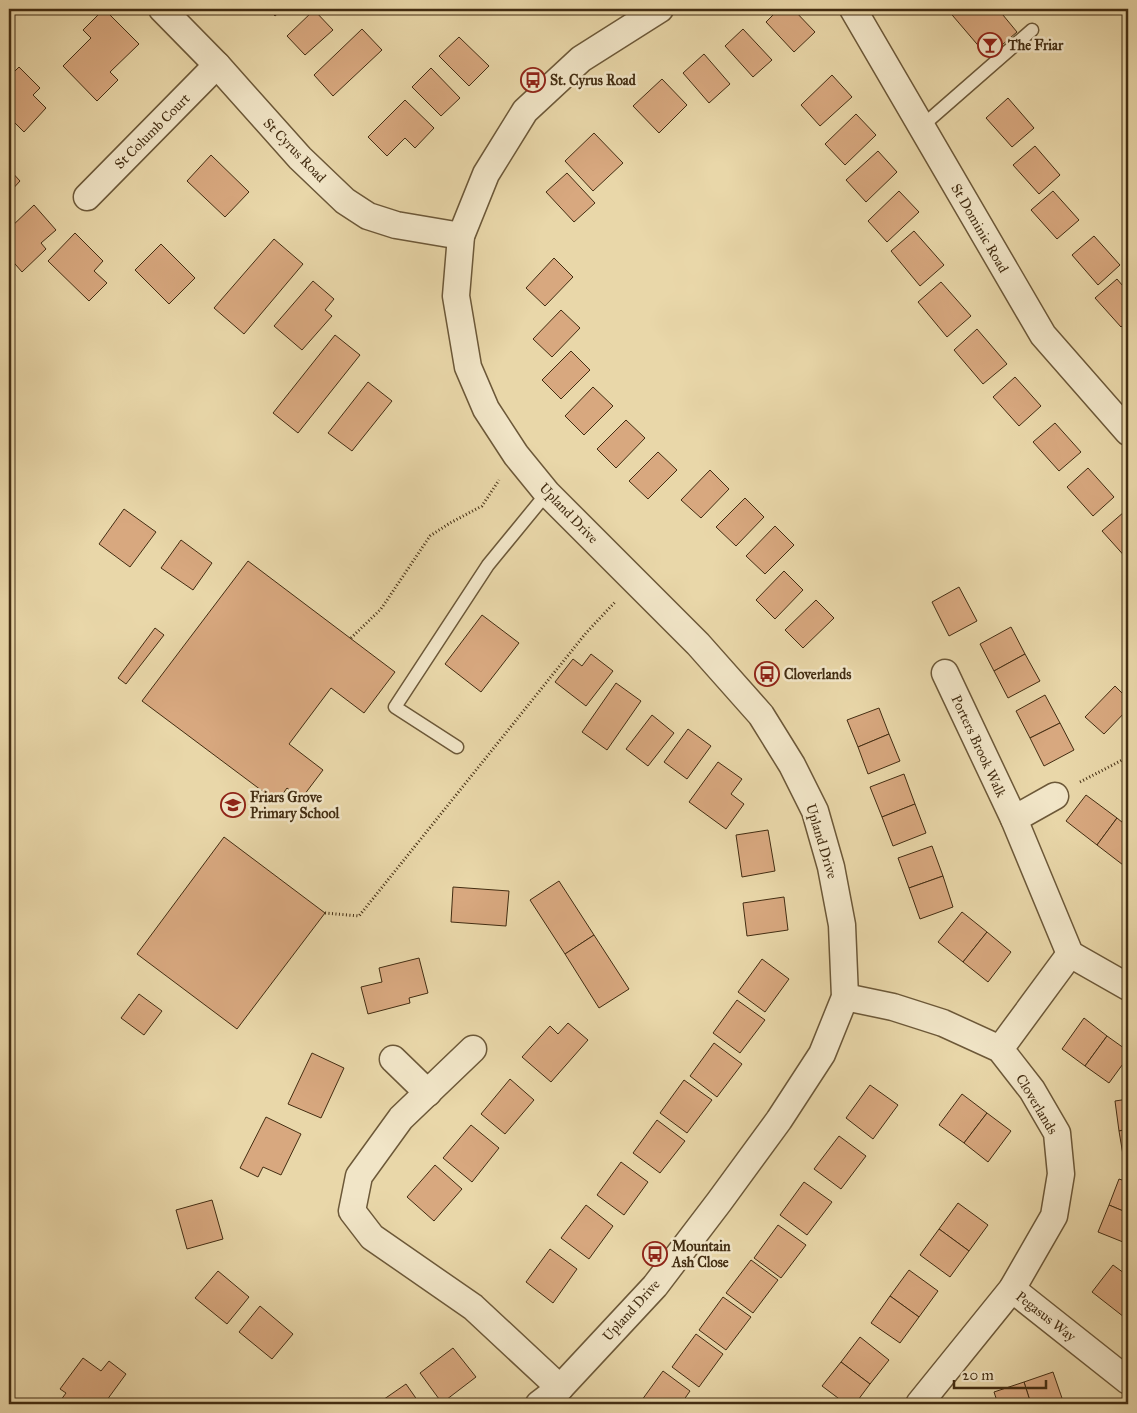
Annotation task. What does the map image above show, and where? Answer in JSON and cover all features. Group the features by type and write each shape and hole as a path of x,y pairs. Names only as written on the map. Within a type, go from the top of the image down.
{"street":[{"name":"St Cyrus Road","path":"162,9 217,65 300,158 345,201 368,216 396,225 461,236"},
{"name":"Upland Drive","path":"539,1404 560,1388 655,1286 779,1120 822,1054 845,997 842,925 831,867 815,811 792,765 761,715 698,644 547,493 516,455 486,409 468,367 456,296 461,236 486,174 525,111 581,59 660,9"},
{"name":"St Dominic Road","path":"853,9 1043,335 1128,432"},
{"name":"St Columb Court","path":"87,197 217,65"},
{"name":"Porters Brook Walk","path":"945,673 1014,820 1070,954"},
{"path":"1014,820 1055,796"},
{"path":"1000,1049 1070,954 1128,987"},
{"name":"Cloverlands","path":"845,997 893,1007 943,1023 1000,1049 1032,1090 1057,1133 1061,1174 1054,1216 1012,1289 920,1404"},
{"path":"473,1049 401,1118 359,1176 352,1210 372,1237 473,1307 560,1388"},
{"path":"393,1059 428,1092"},
{"name":"Pegasus Way","path":"1012,1289 1128,1381"}],"lane":[{"path":"921,127 1032,30"},
{"path":"457,747 395,707 488,565 547,493"}],"path":[{"path":"351,638 381,609 430,536 482,506 516,455"},
{"path":"324,912 359,916 586,633 635,581"},
{"path":"1055,796 1128,757"}],"building":[{"path":"104,9 139,44 110,72 118,80 97,101 63,66 91,38 83,30"},
{"path":"268,9 283,9 275,16"},
{"path":"779,9 793,9 815,32 794,52 766,22"},
{"name":"The Friar","path":"947,9 998,9 1017,32 988,57"},
{"path":"314,10 333,30 305,55 287,36"},
{"path":"362,29 382,50 333,96 314,75"},
{"path":"743,29 772,60 753,77 725,46"},
{"path":"459,37 489,66 469,86 439,56"},
{"path":"704,54 730,84 709,103 683,73"},
{"path":"19,67 40,88 33,95 46,108 24,132 9,117 9,77"},
{"path":"431,68 460,98 441,116 412,87"},
{"path":"832,75 852,97 820,126 801,105"},
{"path":"662,79 687,105 659,133 633,106"},
{"path":"1008,98 1034,128 1012,147 986,118"},
{"path":"405,100 434,128 415,148 405,138 387,156 368,137"},
{"path":"856,114 876,135 845,165 825,144"},
{"path":"594,133 623,163 593,191 565,161"},
{"path":"1035,146 1060,175 1039,194 1013,165"},
{"path":"878,151 897,172 866,202 846,180"},
{"path":"211,155 249,192 225,217 187,181"},
{"path":"9,169 20,181 9,193"},
{"path":"567,173 595,203 574,222 546,192"},
{"path":"899,191 919,212 887,242 868,221"},
{"path":"1053,191 1079,220 1057,239 1031,210"},
{"path":"34,205 56,230 41,243 46,249 22,272 9,257 9,229"},
{"path":"914,231 944,265 920,286 891,251"},
{"path":"75,233 103,261 94,271 107,283 89,301 48,261"},
{"path":"1094,236 1120,265 1098,285 1072,255"},
{"path":"274,239 303,264 244,334 214,308"},
{"path":"161,244 195,278 169,304 135,270"},
{"path":"554,258 573,277 545,306 526,288"},
{"path":"1117,279 1128,292 1128,321 1121,327 1095,298"},
{"path":"313,281 334,299 325,310 332,316 302,350 274,326"},
{"path":"941,282 971,316 947,337 918,302"},
{"path":"561,310 580,328 552,357 533,339"},
{"path":"977,329 1007,364 983,384 954,350"},
{"path":"335,335 360,355 298,433 273,413"},
{"path":"571,351 590,370 561,399 542,380"},
{"path":"1015,377 1041,406 1019,426 993,397"},
{"path":"368,382 392,401 352,451 328,433"},
{"path":"593,387 613,406 584,435 565,416"},
{"path":"626,420 645,438 616,468 597,449"},
{"path":"1055,423 1081,452 1059,471 1033,442"},
{"path":"658,452 677,470 648,499 629,481"},
{"path":"1088,468 1114,497 1093,516 1067,487"},
{"path":"710,470 729,489 701,518 681,500"},
{"path":"745,498 764,517 736,546 716,527"},
{"path":"124,509 156,532 130,567 99,544"},
{"path":"1124,512 1128,517 1128,560 1102,531"},
{"path":"775,526 794,545 765,574 746,556"},
{"path":"181,540 212,563 193,590 161,568"},
{"path":"248,561 395,672 364,713 331,688 289,744 323,770 301,799 287,788 277,802 142,701"},
{"path":"784,571 803,590 775,619 756,600"},
{"path":"959,587 977,621 949,636 932,602"},
{"path":"816,600 834,618 803,648 785,630"},
{"path":"482,615 519,643 481,692 445,664"},
{"path":"1011,627 1025,654 994,671 980,644"},
{"path":"155,628 164,635 126,684 118,678"},
{"path":"591,654 613,671 586,706 555,682 573,659 582,666"},
{"path":"1025,654 1040,681 1008,698 994,671"},
{"path":"616,683 641,701 607,750 582,732"},
{"path":"1115,686 1128,699 1128,709 1104,734 1085,717"},
{"path":"1045,695 1060,723 1030,738 1016,711"},
{"path":"879,708 889,734 858,747 847,720"},
{"path":"652,715 674,733 648,766 626,749"},
{"path":"1060,723 1074,750 1044,766 1030,738"},
{"path":"688,729 711,746 687,779 664,762"},
{"path":"889,734 900,761 868,774 858,747"},
{"path":"718,762 742,779 731,794 744,804 726,829 689,802"},
{"path":"904,774 915,804 882,817 870,787"},
{"path":"1086,795 1117,818 1097,845 1066,821"},
{"path":"915,804 926,833 893,846 882,817"},
{"path":"1117,818 1128,827 1127,868 1097,845"},
{"path":"768,830 775,871 742,877 736,835"},
{"path":"224,837 325,913 237,1029 137,954"},
{"path":"932,846 943,876 909,888 898,858"},
{"path":"943,876 953,907 920,919 909,888"},
{"path":"559,881 594,935 565,954 530,900"},
{"path":"453,887 509,891 506,926 451,922"},
{"path":"784,897 788,930 747,936 743,903"},
{"path":"962,912 987,932 963,962 938,942"},
{"path":"987,932 1011,952 988,982 963,962"},
{"path":"594,935 629,989 599,1008 565,954"},
{"path":"419,958 428,993 409,998 410,1003 368,1014 361,987 382,982 379,968"},
{"path":"762,959 789,979 765,1012 738,992"},
{"path":"139,994 162,1011 144,1035 121,1018"},
{"path":"737,1000 765,1020 740,1053 713,1033"},
{"path":"1084,1018 1107,1036 1085,1066 1062,1049"},
{"path":"568,1023 588,1040 551,1082 522,1057 550,1026 558,1034"},
{"path":"1107,1036 1128,1051 1128,1057 1109,1083 1085,1066"},
{"path":"714,1043 742,1064 717,1097 690,1076"},
{"path":"312,1053 344,1068 321,1118 288,1104"},
{"path":"510,1079 534,1100 505,1134 481,1114"},
{"path":"684,1080 712,1100 687,1133 660,1113"},
{"path":"870,1085 898,1105 873,1139 846,1118"},
{"path":"962,1094 987,1113 964,1143 939,1125"},
{"path":"1128,1099 1128,1129 1119,1131 1115,1101"},
{"path":"987,1113 1011,1131 988,1162 964,1143"},
{"path":"266,1117 301,1134 281,1175 263,1167 258,1177 240,1168"},
{"path":"657,1120 685,1141 660,1173 633,1153"},
{"path":"471,1125 499,1148 472,1182 443,1158"},
{"path":"1128,1129 1128,1160 1124,1161 1119,1131"},
{"path":"839,1136 866,1156 841,1189 814,1169"},
{"path":"621,1162 648,1182 624,1215 597,1195"},
{"path":"435,1165 462,1189 434,1221 407,1197"},
{"path":"1119,1179 1128,1182 1128,1213 1109,1205"},
{"path":"804,1182 832,1202 807,1235 780,1215"},
{"path":"212,1200 223,1239 187,1249 176,1210"},
{"path":"958,1203 988,1225 969,1251 939,1229"},
{"path":"586,1205 613,1226 589,1259 561,1238"},
{"path":"1109,1205 1128,1213 1128,1244 1098,1232"},
{"path":"778,1225 806,1245 781,1278 754,1258"},
{"path":"939,1229 969,1251 950,1277 920,1255"},
{"path":"550,1249 577,1269 553,1303 526,1282"},
{"path":"751,1260 778,1280 753,1313 726,1293"},
{"path":"1113,1265 1128,1276 1128,1310 1124,1317 1092,1292"},
{"path":"909,1270 938,1291 919,1317 890,1296"},
{"path":"218,1271 249,1297 227,1324 195,1298"},
{"path":"890,1296 919,1317 900,1343 871,1323"},
{"path":"723,1297 751,1317 726,1350 699,1330"},
{"path":"260,1306 293,1334 272,1359 239,1332"},
{"path":"696,1334 723,1354 699,1387 672,1367"},
{"path":"860,1337 889,1360 870,1384 841,1362"},
{"path":"453,1348 476,1377 442,1403 420,1373"},
{"path":"83,1358 101,1371 109,1361 126,1374 104,1404 58,1404 66,1393 60,1389"},
{"path":"841,1362 870,1384 855,1404 846,1404 822,1386"},
{"path":"663,1371 690,1391 681,1404 639,1404"},
{"path":"1053,1372 1064,1404 1031,1404 1024,1382"},
{"path":"1024,1382 1031,1404 998,1404 994,1392"},
{"path":"406,1384 420,1404 377,1404"}],"place":[{"name":"The Friar","path":"990,45"},
{"name":"St. Cyrus Road","path":"533,80"},
{"name":"Cloverlands","path":"767,674"},
{"name":"Friars Grove Primary School","path":"233,805"},
{"name":"Mountain Ash Close","path":"655,1254"}]}
